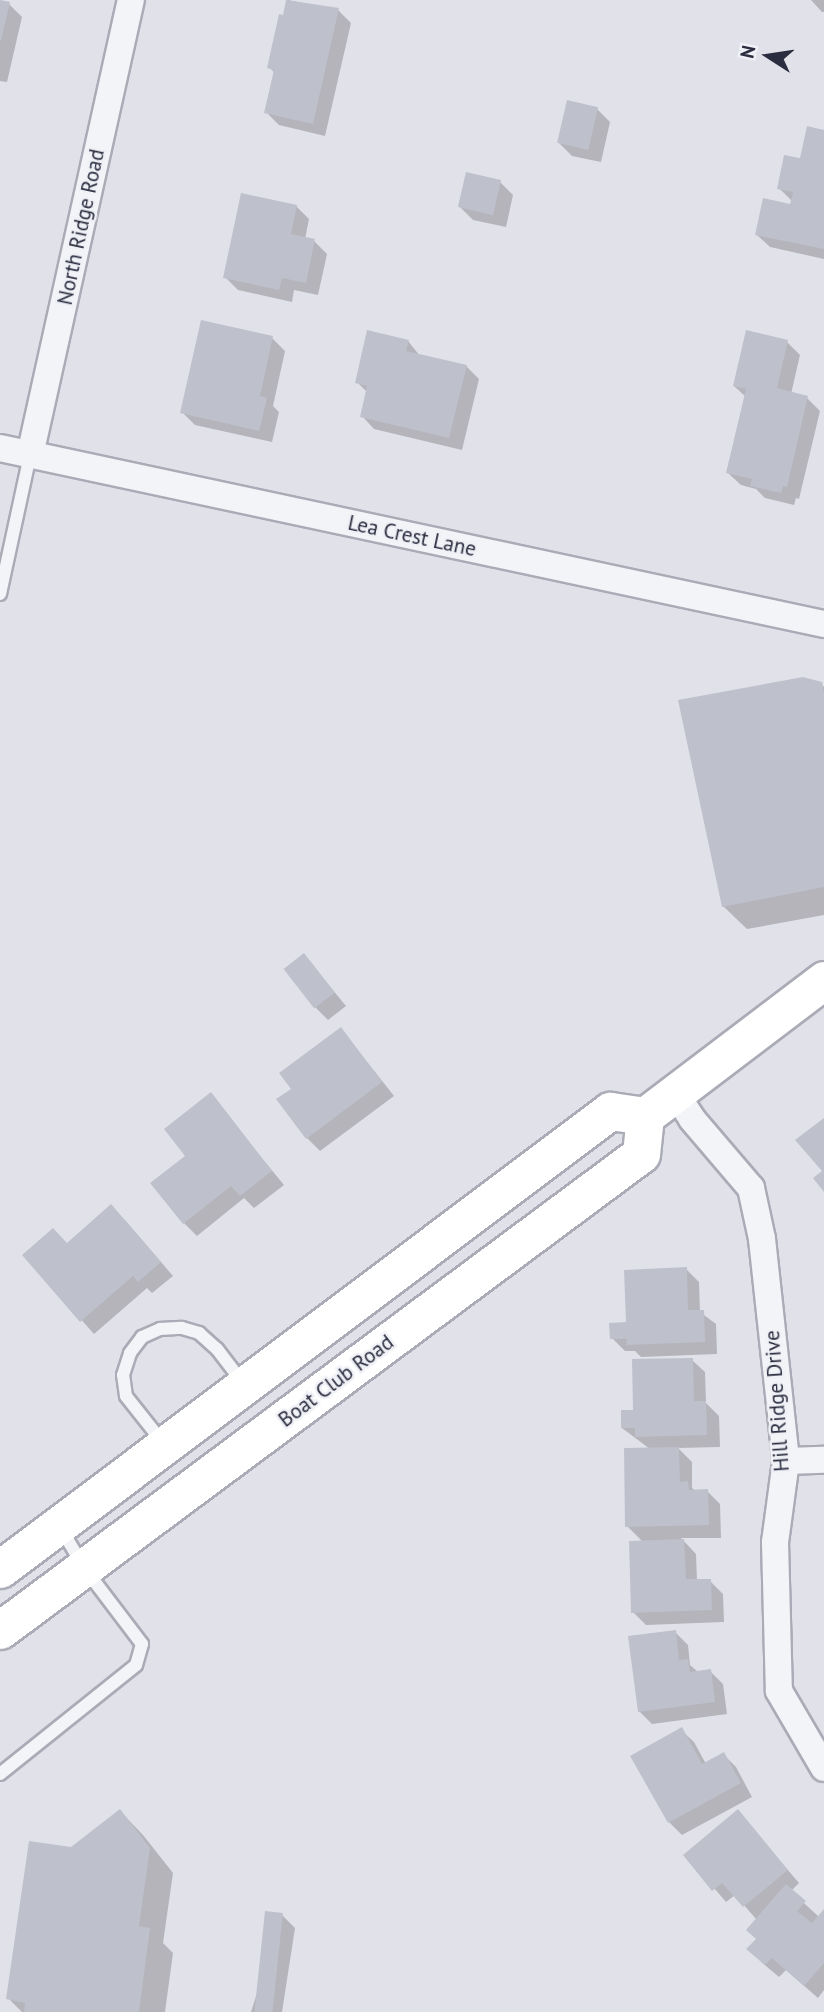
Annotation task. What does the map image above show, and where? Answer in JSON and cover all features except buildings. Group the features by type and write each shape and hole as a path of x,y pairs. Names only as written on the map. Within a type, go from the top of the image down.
{"main road":[{"path":"0,1569 610,1111 645,1116 674,1091 824,981"},
{"name":"Boat Club Road","path":"0,1630 641,1154 645,1116"}],"street":[{"name":"North Ridge Road","path":"30,454 131,0"},
{"name":"Lea Crest Lane","path":"0,448 824,624"},
{"name":"Hill Ridge Drive","path":"674,1091 692,1119 751,1188 762,1239 786,1461 775,1542 779,1691 824,1768"},
{"path":"786,1461 824,1460"}],"lane":[{"path":"0,594 30,454"},
{"path":"165,1446 126,1396 124,1375 130,1353 142,1336 160,1329 182,1328 199,1333 217,1349 245,1386"},
{"path":"0,1774 136,1665 142,1644 85,1569 60,1525"}]}
